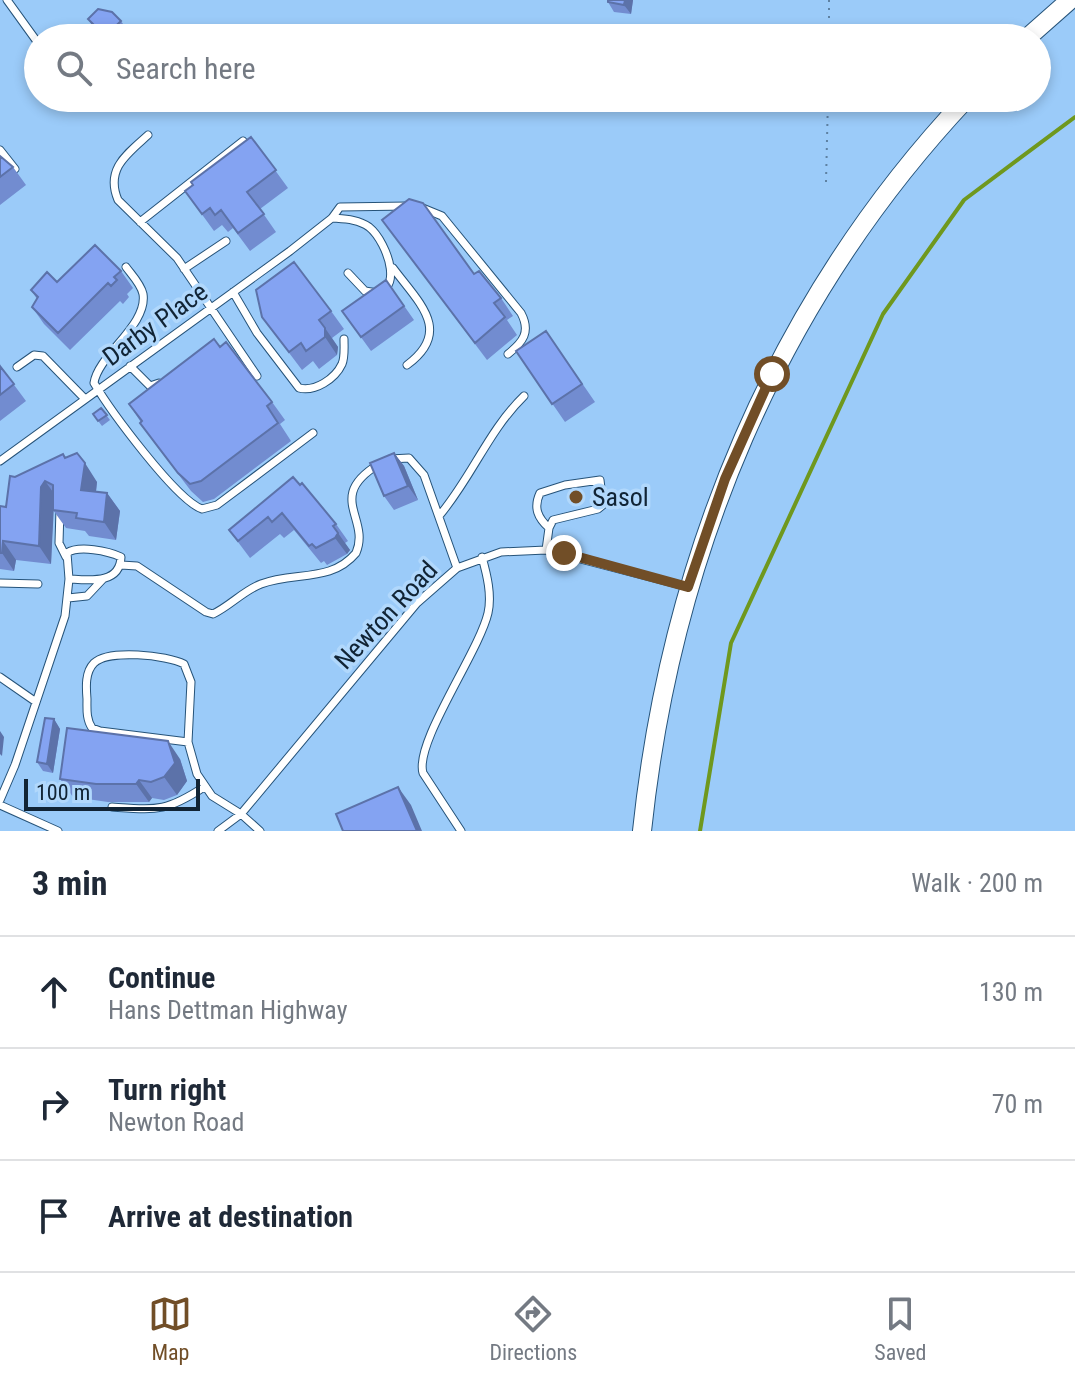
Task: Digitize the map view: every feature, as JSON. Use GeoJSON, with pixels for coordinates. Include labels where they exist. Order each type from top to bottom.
{"type":"FeatureCollection","features":[{"type":"Feature","properties":{"kind":"street"},"geometry":{"type":"LineString","coordinates":[[1043,24],[1070,0]]}},
{"type":"Feature","properties":{"kind":"street"},"geometry":{"type":"LineString","coordinates":[[642,831],[660,708],[688,587],[725,479],[772,374],[840,258],[899,177],[955,112]]}},
{"type":"Feature","properties":{"kind":"lane"},"geometry":{"type":"LineString","coordinates":[[7,0],[24,24]]}},
{"type":"Feature","properties":{"kind":"lane"},"geometry":{"type":"LineString","coordinates":[[148,135],[119,162],[113,182],[118,200],[166,246],[212,306],[257,376]]}},
{"type":"Feature","properties":{"kind":"lane"},"geometry":{"type":"LineString","coordinates":[[140,222],[243,141]]}},
{"type":"Feature","properties":{"kind":"lane"},"geometry":{"type":"LineString","coordinates":[[0,150],[15,169]]}},
{"type":"Feature","properties":{"kind":"lane","name":"Darby Place"},"geometry":{"type":"LineString","coordinates":[[0,461],[233,292],[332,218],[336,210],[346,206],[413,206],[442,216],[524,319],[524,337],[508,354]]}},
{"type":"Feature","properties":{"kind":"lane"},"geometry":{"type":"LineString","coordinates":[[332,218],[349,219],[369,227],[378,237],[391,266],[419,303],[430,328],[430,340],[426,348],[407,365]]}},
{"type":"Feature","properties":{"kind":"lane"},"geometry":{"type":"LineString","coordinates":[[184,269],[226,241]]}},
{"type":"Feature","properties":{"kind":"lane"},"geometry":{"type":"LineString","coordinates":[[348,273],[365,291],[378,292],[390,280],[391,266]]}},
{"type":"Feature","properties":{"kind":"lane"},"geometry":{"type":"LineString","coordinates":[[126,267],[142,290],[142,301],[132,325],[96,374],[94,383],[149,457],[189,502],[202,509],[217,505],[313,433]]}},
{"type":"Feature","properties":{"kind":"lane"},"geometry":{"type":"LineString","coordinates":[[233,292],[272,355],[299,388],[314,388],[335,374],[344,358],[344,339]]}},
{"type":"Feature","properties":{"kind":"lane"},"geometry":{"type":"LineString","coordinates":[[17,367],[34,355],[43,356],[85,399]]}},
{"type":"Feature","properties":{"kind":"lane"},"geometry":{"type":"LineString","coordinates":[[130,366],[150,386],[163,380]]}},
{"type":"Feature","properties":{"kind":"lane"},"geometry":{"type":"LineString","coordinates":[[439,516],[469,476],[499,421],[524,396]]}},
{"type":"Feature","properties":{"kind":"lane"},"geometry":{"type":"LineString","coordinates":[[121,565],[137,566],[213,614],[252,587],[331,572],[352,559],[359,547],[353,504],[358,479],[386,460],[400,456],[415,461],[424,475],[457,568]]}},
{"type":"Feature","properties":{"kind":"lane"},"geometry":{"type":"LineString","coordinates":[[546,550],[553,520],[601,507],[600,480],[565,485],[540,493],[538,516],[549,528]]}},
{"type":"Feature","properties":{"kind":"lane"},"geometry":{"type":"LineString","coordinates":[[58,831],[0,802],[65,616],[69,579],[66,557],[59,543],[60,505]]}},
{"type":"Feature","properties":{"kind":"lane"},"geometry":{"type":"LineString","coordinates":[[66,557],[70,550],[76,549],[121,557],[121,565],[87,596],[68,598]]}},
{"type":"Feature","properties":{"kind":"lane","name":"Newton Road"},"geometry":{"type":"LineString","coordinates":[[218,831],[241,814],[417,603],[457,568],[501,552],[546,550],[688,587]]}},
{"type":"Feature","properties":{"kind":"lane"},"geometry":{"type":"LineString","coordinates":[[461,831],[423,773],[421,765],[431,734],[483,627],[489,598],[482,557]]}},
{"type":"Feature","properties":{"kind":"lane"},"geometry":{"type":"LineString","coordinates":[[69,579],[103,579]]}},
{"type":"Feature","properties":{"kind":"lane"},"geometry":{"type":"LineString","coordinates":[[0,583],[38,584]]}},
{"type":"Feature","properties":{"kind":"lane"},"geometry":{"type":"LineString","coordinates":[[188,742],[92,728],[87,715],[90,667],[103,657],[164,656],[184,664],[191,682],[188,742],[191,759],[204,787],[260,831]]}},
{"type":"Feature","properties":{"kind":"lane"},"geometry":{"type":"LineString","coordinates":[[0,677],[36,702]]}},
{"type":"Feature","properties":{"kind":"lane"},"geometry":{"type":"LineString","coordinates":[[112,807],[165,808],[204,787]]}},
{"type":"Feature","properties":{"kind":"path"},"geometry":{"type":"LineString","coordinates":[[829,0],[829,24]]}},
{"type":"Feature","properties":{"kind":"path"},"geometry":{"type":"LineString","coordinates":[[826,182],[828,112]]}},
{"type":"Feature","properties":{"kind":"building"},"geometry":{"type":"Polygon","coordinates":[[[608,0],[625,0],[624,5],[608,0]]]}},
{"type":"Feature","properties":{"kind":"building"},"geometry":{"type":"Polygon","coordinates":[[[98,9],[112,12],[121,21],[118,24],[93,24],[88,19],[98,9]]]}},
{"type":"Feature","properties":{"kind":"building"},"geometry":{"type":"Polygon","coordinates":[[[251,137],[276,170],[247,192],[264,214],[238,233],[221,210],[215,215],[210,208],[202,214],[185,191],[193,185],[191,182],[251,137]]]}},
{"type":"Feature","properties":{"kind":"building"},"geometry":{"type":"Polygon","coordinates":[[[0,156],[13,167],[0,177],[0,156]]]}},
{"type":"Feature","properties":{"kind":"building"},"geometry":{"type":"Polygon","coordinates":[[[409,199],[423,203],[474,274],[479,271],[501,298],[494,303],[505,317],[475,343],[382,220],[409,199]]]}},
{"type":"Feature","properties":{"kind":"building"},"geometry":{"type":"Polygon","coordinates":[[[95,245],[121,271],[114,277],[117,280],[111,286],[108,283],[58,333],[32,307],[38,297],[31,290],[47,272],[57,282],[95,245]]]}},
{"type":"Feature","properties":{"kind":"building"},"geometry":{"type":"Polygon","coordinates":[[[294,262],[331,311],[319,320],[325,328],[325,337],[306,351],[301,343],[289,352],[262,317],[256,290],[294,262]]]}},
{"type":"Feature","properties":{"kind":"building"},"geometry":{"type":"Polygon","coordinates":[[[386,280],[404,306],[361,337],[342,311],[386,280]]]}},
{"type":"Feature","properties":{"kind":"building"},"geometry":{"type":"Polygon","coordinates":[[[546,331],[582,384],[552,404],[516,351],[546,331]]]}},
{"type":"Feature","properties":{"kind":"building"},"geometry":{"type":"Polygon","coordinates":[[[214,339],[220,347],[226,342],[272,402],[267,406],[278,423],[201,481],[190,484],[178,473],[129,404],[214,339]]]}},
{"type":"Feature","properties":{"kind":"building"},"geometry":{"type":"Polygon","coordinates":[[[0,366],[14,384],[0,395],[0,366]]]}},
{"type":"Feature","properties":{"kind":"building"},"geometry":{"type":"Polygon","coordinates":[[[101,408],[107,415],[98,421],[93,414],[101,408]]]}},
{"type":"Feature","properties":{"kind":"building"},"geometry":{"type":"Polygon","coordinates":[[[77,453],[85,463],[81,490],[107,493],[104,522],[76,518],[77,513],[53,510],[53,485],[45,481],[41,487],[39,546],[3,541],[0,553],[0,506],[6,507],[10,476],[15,477],[63,454],[65,458],[77,453]]]}},
{"type":"Feature","properties":{"kind":"building"},"geometry":{"type":"Polygon","coordinates":[[[394,453],[408,486],[384,496],[370,463],[394,453]]]}},
{"type":"Feature","properties":{"kind":"building"},"geometry":{"type":"Polygon","coordinates":[[[293,477],[300,485],[302,483],[336,524],[333,526],[338,533],[335,538],[316,548],[312,544],[309,546],[282,513],[272,522],[268,517],[238,541],[229,530],[293,477]]]}},
{"type":"Feature","properties":{"kind":"building"},"geometry":{"type":"Polygon","coordinates":[[[45,718],[54,719],[47,764],[37,762],[45,718]]]}},
{"type":"Feature","properties":{"kind":"building"},"geometry":{"type":"Polygon","coordinates":[[[67,728],[168,741],[175,763],[164,777],[151,782],[139,780],[136,784],[96,784],[60,779],[67,728]]]}},
{"type":"Feature","properties":{"kind":"building"},"geometry":{"type":"Polygon","coordinates":[[[398,787],[417,831],[343,831],[336,814],[398,787]]]}},
{"type":"Feature","properties":{"kind":"waterway"},"geometry":{"type":"LineString","coordinates":[[700,831],[731,643],[883,314],[964,200],[1075,117]]}},
{"type":"Feature","properties":{"kind":"place","name":"Sasol"},"geometry":{"type":"Point","coordinates":[576,497]}},
{"type":"Feature","properties":{"kind":"route"},"geometry":{"type":"LineString","coordinates":[[564,553],[688,587],[725,479],[772,374]]}}]}
